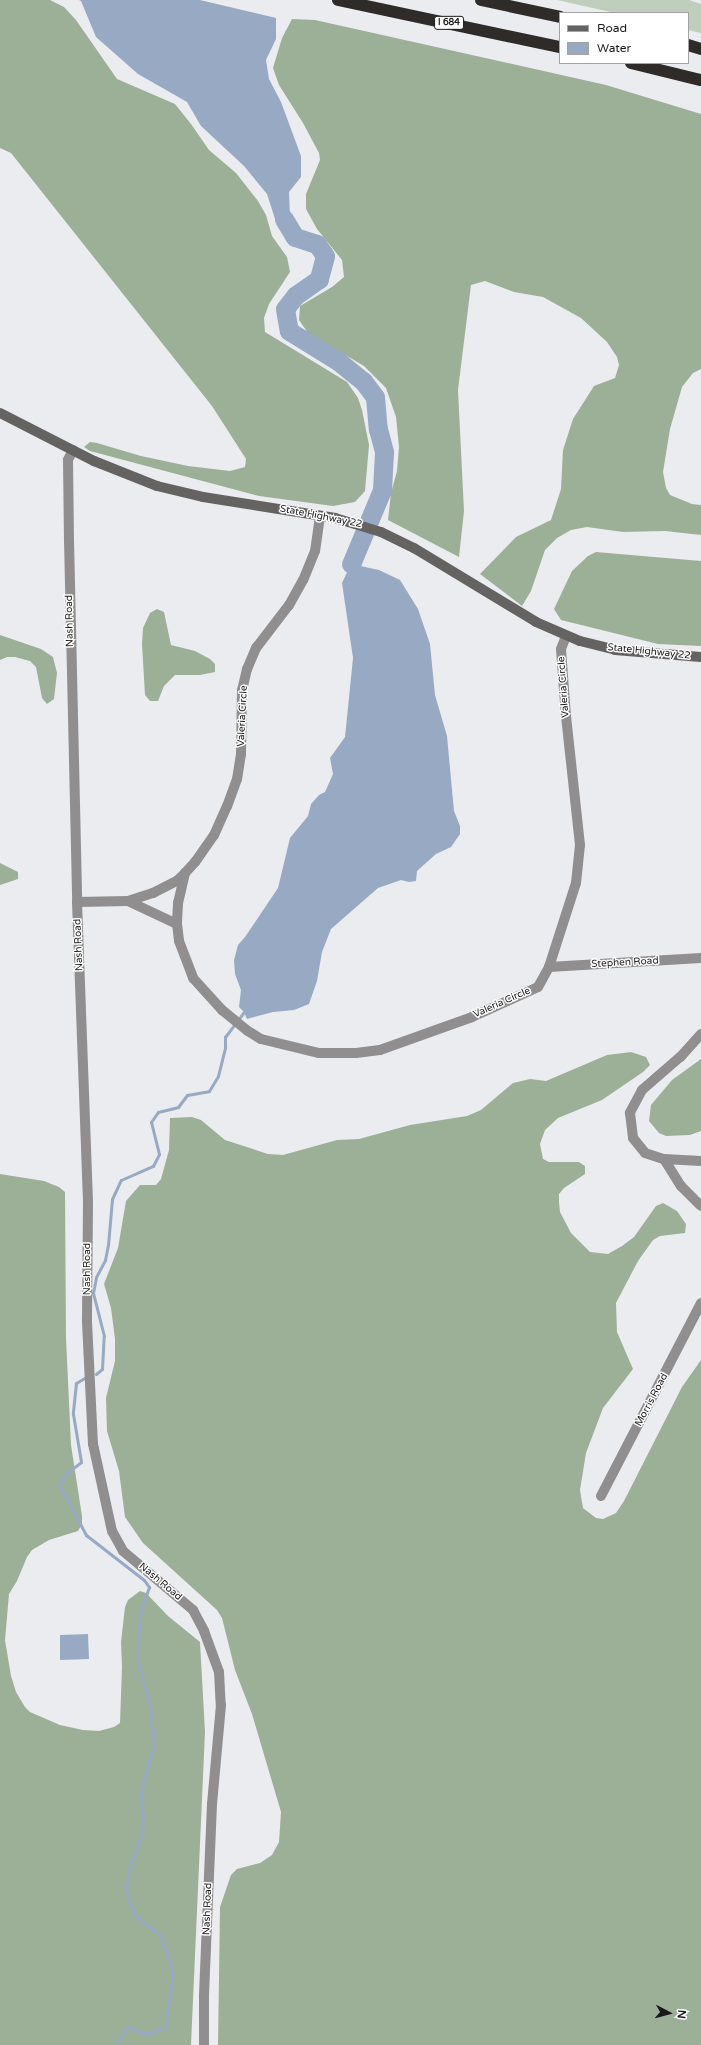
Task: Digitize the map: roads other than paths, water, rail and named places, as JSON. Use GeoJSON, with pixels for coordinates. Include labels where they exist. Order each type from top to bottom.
{"type":"FeatureCollection","features":[{"type":"Feature","properties":{"kind":"highway","name":"I 684"},"geometry":{"type":"LineString","coordinates":[[338,0],[559,47]]}},
{"type":"Feature","properties":{"kind":"highway"},"geometry":{"type":"LineString","coordinates":[[481,0],[559,17]]}},
{"type":"Feature","properties":{"kind":"highway"},"geometry":{"type":"LineString","coordinates":[[689,45],[701,49]]}},
{"type":"Feature","properties":{"kind":"highway"},"geometry":{"type":"LineString","coordinates":[[635,64],[701,80]]}},
{"type":"Feature","properties":{"kind":"main road","name":"State Highway 22"},"geometry":{"type":"LineString","coordinates":[[0,413],[73,450],[136,479],[171,490],[352,522],[381,532],[414,548],[536,622],[566,636],[615,650],[701,657]]}},
{"type":"Feature","properties":{"kind":"street","name":"Nash Road"},"geometry":{"type":"LineString","coordinates":[[73,450],[68,460],[69,540],[77,902],[88,1202],[87,1322],[93,1444],[112,1531],[123,1551],[193,1610],[204,1631],[219,1672],[220,1705],[212,1804],[204,1998],[204,2045]]}},
{"type":"Feature","properties":{"kind":"street","name":"Valeria Circle"},"geometry":{"type":"LineString","coordinates":[[77,902],[128,901],[153,893],[178,880],[195,862],[214,835],[237,779],[241,754],[242,690],[247,669],[256,648],[289,605],[303,580],[315,551],[320,516]]}},
{"type":"Feature","properties":{"kind":"street","name":"Valeria Circle"},"geometry":{"type":"LineString","coordinates":[[185,873],[178,903],[177,924],[179,941],[193,978],[222,1010],[248,1031],[261,1039],[319,1053],[356,1053],[380,1050],[472,1017],[538,987],[549,967],[576,883],[580,845],[566,716],[561,649],[566,636]]}},
{"type":"Feature","properties":{"kind":"street","name":"Valeria Circle"},"geometry":{"type":"LineString","coordinates":[[128,901],[177,924]]}},
{"type":"Feature","properties":{"kind":"street","name":"Stephen Road"},"geometry":{"type":"LineString","coordinates":[[549,967],[701,958]]}},
{"type":"Feature","properties":{"kind":"street"},"geometry":{"type":"LineString","coordinates":[[701,1034],[680,1058],[642,1090],[630,1113],[633,1138],[645,1153],[664,1160],[701,1161]]}},
{"type":"Feature","properties":{"kind":"street"},"geometry":{"type":"LineString","coordinates":[[664,1160],[681,1186],[701,1206]]}},
{"type":"Feature","properties":{"kind":"street","name":"Morris Road"},"geometry":{"type":"LineString","coordinates":[[602,1496],[701,1303]]}},
{"type":"Feature","properties":{"kind":"water"},"geometry":{"type":"Polygon","coordinates":[[[79,0],[200,0],[276,18],[276,39],[266,60],[269,79],[281,102],[301,156],[301,177],[289,192],[290,216],[276,222],[267,194],[244,166],[201,126],[187,102],[138,74],[96,37],[81,1],[79,0]]]}},
{"type":"Feature","properties":{"kind":"water"},"geometry":{"type":"Polygon","coordinates":[[[351,564],[379,570],[400,580],[418,609],[430,644],[435,695],[447,736],[454,811],[460,826],[460,834],[451,847],[436,854],[417,871],[416,881],[409,882],[401,880],[378,888],[331,929],[322,952],[317,981],[309,1004],[294,1010],[273,1012],[247,1019],[244,1012],[239,1007],[241,990],[235,974],[234,960],[238,945],[278,888],[290,838],[308,816],[311,804],[319,795],[325,792],[333,774],[330,758],[345,737],[353,658],[342,583],[351,564]]]}},
{"type":"Feature","properties":{"kind":"water"},"geometry":{"type":"Polygon","coordinates":[[[88,1634],[89,1659],[60,1660],[60,1635],[88,1634]]]}},
{"type":"Feature","properties":{"kind":"waterway"},"geometry":{"type":"LineString","coordinates":[[284,219],[295,237],[317,244],[325,256],[319,279],[295,296],[285,309],[289,331],[338,361],[363,381],[375,397],[378,429],[384,452],[382,490],[351,564]]}},
{"type":"Feature","properties":{"kind":"waterway"},"geometry":{"type":"LineString","coordinates":[[96,1374],[102,1369],[104,1336],[93,1293],[96,1277],[105,1260],[108,1245],[112,1199],[121,1180],[153,1166],[159,1154],[151,1122],[158,1112],[178,1107],[187,1095],[209,1091],[218,1076],[225,1047],[225,1037],[244,1012]]}},
{"type":"Feature","properties":{"kind":"waterway"},"geometry":{"type":"LineString","coordinates":[[86,1377],[76,1383],[73,1414],[81,1462],[67,1473],[59,1484],[86,1535],[144,1580],[149,1587],[141,1610],[138,1641],[138,1663],[150,1706],[154,1744],[143,1782],[140,1803],[143,1815],[142,1832],[129,1870],[126,1892],[135,1915],[161,1936],[168,1955],[173,1976],[165,2027],[150,2033],[143,2033],[128,2027],[115,2045]]}}]}
